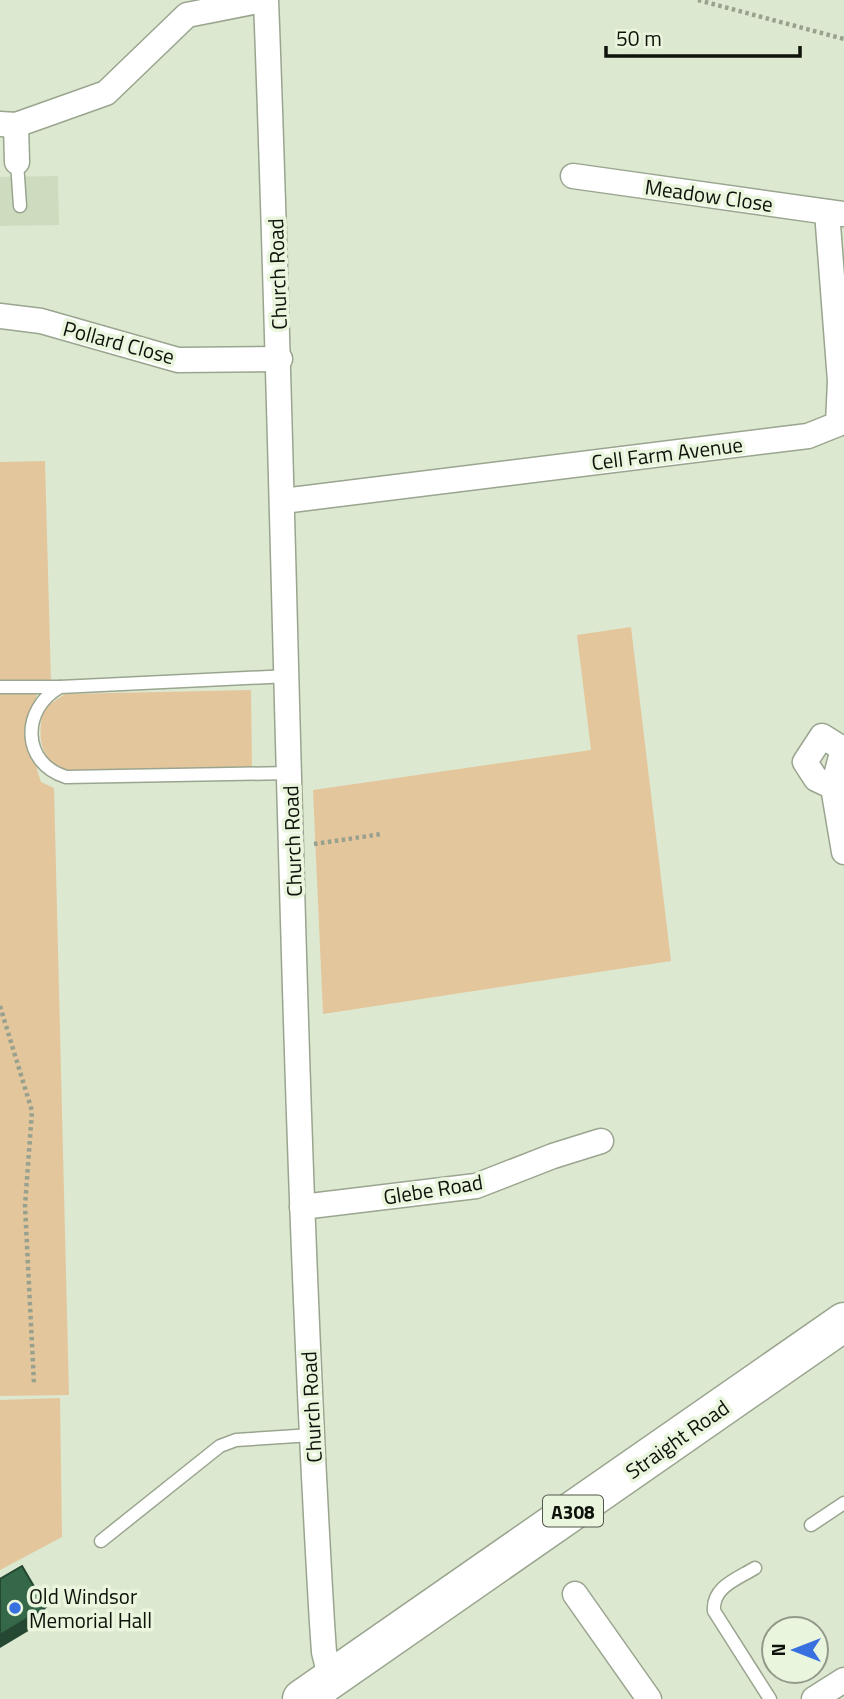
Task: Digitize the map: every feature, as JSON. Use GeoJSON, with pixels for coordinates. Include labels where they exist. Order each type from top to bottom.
{"type":"FeatureCollection","features":[{"type":"Feature","properties":{"kind":"main road","name":"Straight Road"},"geometry":{"type":"LineString","coordinates":[[317,1689],[844,1322]]}},
{"type":"Feature","properties":{"kind":"street"},"geometry":{"type":"LineString","coordinates":[[17,162],[8,124],[106,93],[187,15],[265,0]]}},
{"type":"Feature","properties":{"kind":"street","name":"Church Road"},"geometry":{"type":"LineString","coordinates":[[265,0],[280,359],[302,1207],[324,1652],[317,1689]]}},
{"type":"Feature","properties":{"kind":"street","name":"Meadow Close"},"geometry":{"type":"LineString","coordinates":[[573,176],[836,213]]}},
{"type":"Feature","properties":{"kind":"street","name":"Cell Farm Avenue"},"geometry":{"type":"LineString","coordinates":[[283,500],[808,436],[838,424],[841,381],[836,213]]}},
{"type":"Feature","properties":{"kind":"street","name":"Pollard Close"},"geometry":{"type":"LineString","coordinates":[[0,316],[41,321],[177,360],[280,359]]}},
{"type":"Feature","properties":{"kind":"street"},"geometry":{"type":"LineString","coordinates":[[833,787],[844,852]]}},
{"type":"Feature","properties":{"kind":"street","name":"Glebe Road"},"geometry":{"type":"LineString","coordinates":[[302,1207],[477,1186],[553,1156],[601,1142]]}},
{"type":"Feature","properties":{"kind":"street"},"geometry":{"type":"LineString","coordinates":[[575,1594],[649,1699]]}},
{"type":"Feature","properties":{"kind":"street"},"geometry":{"type":"LineString","coordinates":[[814,1699],[844,1680]]}},
{"type":"Feature","properties":{"kind":"lane"},"geometry":{"type":"LineString","coordinates":[[17,162],[20,206]]}},
{"type":"Feature","properties":{"kind":"lane"},"geometry":{"type":"LineString","coordinates":[[0,687],[60,687],[288,676]]}},
{"type":"Feature","properties":{"kind":"lane"},"geometry":{"type":"LineString","coordinates":[[60,687],[45,696],[36,708],[33,719],[33,741],[38,759],[49,772],[83,778],[290,773]]}},
{"type":"Feature","properties":{"kind":"lane"},"geometry":{"type":"LineString","coordinates":[[101,1541],[220,1446],[236,1440],[312,1435]]}},
{"type":"Feature","properties":{"kind":"lane"},"geometry":{"type":"LineString","coordinates":[[811,1525],[844,1503]]}},
{"type":"Feature","properties":{"kind":"lane"},"geometry":{"type":"LineString","coordinates":[[755,1568],[719,1590],[713,1600],[714,1611],[770,1699]]}},
{"type":"Feature","properties":{"kind":"path"},"geometry":{"type":"LineString","coordinates":[[698,0],[844,39]]}},
{"type":"Feature","properties":{"kind":"path"},"geometry":{"type":"LineString","coordinates":[[293,846],[382,834]]}},
{"type":"Feature","properties":{"kind":"path"},"geometry":{"type":"LineString","coordinates":[[0,1006],[32,1111],[26,1206],[34,1384]]}},
{"type":"Feature","properties":{"kind":"shaded area"},"geometry":{"type":"Polygon","coordinates":[[[58,176],[59,225],[0,226],[0,177],[58,176]]]}},
{"type":"Feature","properties":{"kind":"shaded area"},"geometry":{"type":"Polygon","coordinates":[[[45,461],[51,683],[39,689],[32,714],[30,736],[41,782],[54,788],[69,1395],[0,1396],[0,462],[45,461]]]}},
{"type":"Feature","properties":{"kind":"shaded area"},"geometry":{"type":"Polygon","coordinates":[[[631,627],[671,961],[323,1014],[313,790],[591,750],[577,635],[631,627]]]}},
{"type":"Feature","properties":{"kind":"shaded area"},"geometry":{"type":"Polygon","coordinates":[[[251,690],[252,769],[59,773],[47,758],[42,744],[43,709],[65,694],[251,690]]]}},
{"type":"Feature","properties":{"kind":"shaded area"},"geometry":{"type":"Polygon","coordinates":[[[60,1398],[62,1537],[0,1570],[0,1400],[60,1398]]]}},
{"type":"Feature","properties":{"kind":"building"},"geometry":{"type":"Polygon","coordinates":[[[22,1566],[46,1607],[0,1635],[0,1579],[22,1566]]]}},
{"type":"Feature","properties":{"kind":"place","name":"Old Windsor Memorial Hall"},"geometry":{"type":"Point","coordinates":[15,1608]}}]}
